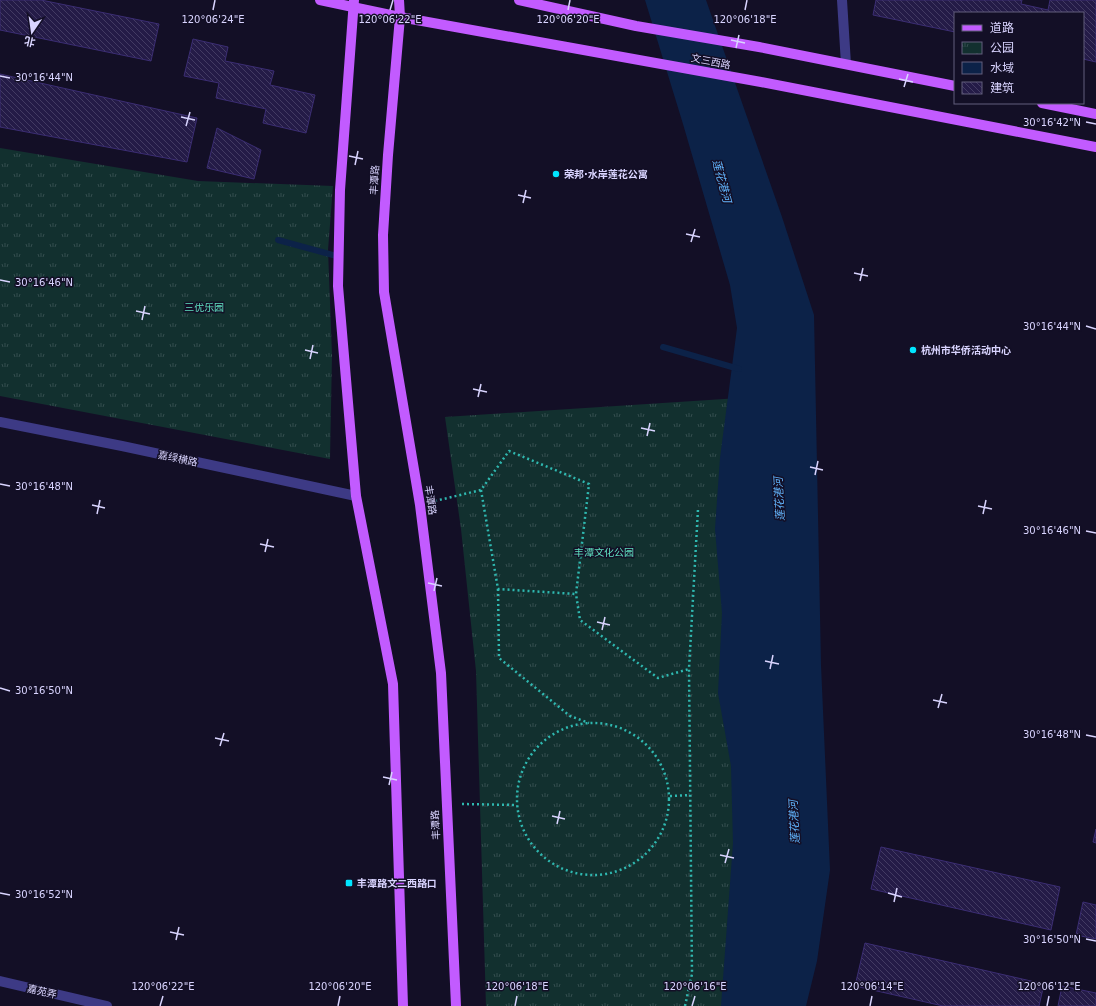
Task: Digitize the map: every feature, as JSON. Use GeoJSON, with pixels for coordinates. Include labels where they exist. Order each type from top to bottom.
{"type":"FeatureCollection","features":[{"type":"Feature","properties":{"kind":"main road","name":"文三西路"},"geometry":{"type":"LineString","coordinates":[[320,0],[354,4],[400,17],[761,82],[1096,147]]}},
{"type":"Feature","properties":{"kind":"main road","name":"丰潭路"},"geometry":{"type":"LineString","coordinates":[[399,0],[400,17],[388,155],[383,235],[384,292],[420,505],[441,673],[456,1006]]}},
{"type":"Feature","properties":{"kind":"main road"},"geometry":{"type":"LineString","coordinates":[[519,0],[636,26],[760,47],[954,86]]}},
{"type":"Feature","properties":{"kind":"main road"},"geometry":{"type":"LineString","coordinates":[[354,4],[340,190],[338,286],[356,496],[392,684],[403,1006]]}},
{"type":"Feature","properties":{"kind":"main road"},"geometry":{"type":"LineString","coordinates":[[1047,104],[1096,114]]}},
{"type":"Feature","properties":{"kind":"street"},"geometry":{"type":"LineString","coordinates":[[842,0],[846,64]]}},
{"type":"Feature","properties":{"kind":"street","name":"嘉绿横路"},"geometry":{"type":"LineString","coordinates":[[0,422],[122,446],[356,496]]}},
{"type":"Feature","properties":{"kind":"street","name":"嘉苑弄"},"geometry":{"type":"LineString","coordinates":[[0,981],[107,1006]]}},
{"type":"Feature","properties":{"kind":"path"},"geometry":{"type":"LineString","coordinates":[[420,505],[481,490],[509,451],[589,484],[576,594],[580,620],[658,678],[689,669]]}},
{"type":"Feature","properties":{"kind":"path"},"geometry":{"type":"LineString","coordinates":[[481,490],[498,589],[499,658],[570,716],[590,723],[614,726],[636,736],[653,752],[665,773],[670,796],[666,822],[654,845],[635,863],[611,874],[585,875],[559,868],[538,852],[523,830],[517,805],[518,785],[525,766],[536,749],[551,736],[570,727],[590,723]]}},
{"type":"Feature","properties":{"kind":"path"},"geometry":{"type":"LineString","coordinates":[[686,1006],[692,974],[689,669],[698,509]]}},
{"type":"Feature","properties":{"kind":"path"},"geometry":{"type":"LineString","coordinates":[[498,589],[576,594]]}},
{"type":"Feature","properties":{"kind":"path"},"geometry":{"type":"LineString","coordinates":[[670,796],[690,795]]}},
{"type":"Feature","properties":{"kind":"path"},"geometry":{"type":"LineString","coordinates":[[446,803],[517,805]]}},
{"type":"Feature","properties":{"kind":"green space","name":"三优乐园"},"geometry":{"type":"Polygon","coordinates":[[[0,148],[198,181],[333,186],[328,250],[332,355],[330,459],[0,396],[0,148]]]}},
{"type":"Feature","properties":{"kind":"green space","name":"丰潭文化公园"},"geometry":{"type":"Polygon","coordinates":[[[740,398],[732,1006],[486,1006],[476,671],[461,529],[445,417],[740,398]]]}},
{"type":"Feature","properties":{"kind":"water","name":"莲花港河"},"geometry":{"type":"Polygon","coordinates":[[[645,0],[706,0],[782,217],[814,315],[821,665],[830,870],[817,961],[806,1006],[721,1006],[733,843],[731,766],[718,693],[722,613],[715,529],[720,458],[737,328],[730,285],[645,0]]]}},
{"type":"Feature","properties":{"kind":"building"},"geometry":{"type":"Polygon","coordinates":[[[0,0],[41,0],[159,24],[151,61],[0,30],[0,0]]]}},
{"type":"Feature","properties":{"kind":"building"},"geometry":{"type":"Polygon","coordinates":[[[876,0],[1022,0],[1021,4],[1048,10],[1050,0],[1096,0],[1096,62],[1084,59],[1084,12],[954,12],[954,32],[873,15],[876,0]]]}},
{"type":"Feature","properties":{"kind":"building"},"geometry":{"type":"Polygon","coordinates":[[[193,39],[228,47],[225,61],[274,71],[270,85],[315,95],[306,133],[263,123],[266,109],[216,98],[219,83],[184,76],[193,39]]]}},
{"type":"Feature","properties":{"kind":"building"},"geometry":{"type":"Polygon","coordinates":[[[0,74],[197,118],[187,162],[0,127],[0,74]]]}},
{"type":"Feature","properties":{"kind":"building"},"geometry":{"type":"Polygon","coordinates":[[[217,128],[261,150],[254,179],[207,168],[217,128]]]}},
{"type":"Feature","properties":{"kind":"building"},"geometry":{"type":"Polygon","coordinates":[[[1096,829],[1096,843],[1093,842],[1096,829]]]}},
{"type":"Feature","properties":{"kind":"building"},"geometry":{"type":"Polygon","coordinates":[[[881,847],[1060,887],[1051,930],[871,889],[881,847]]]}},
{"type":"Feature","properties":{"kind":"building"},"geometry":{"type":"Polygon","coordinates":[[[1083,902],[1096,905],[1096,939],[1076,935],[1083,902]]]}},
{"type":"Feature","properties":{"kind":"building"},"geometry":{"type":"Polygon","coordinates":[[[865,943],[1044,984],[1039,1006],[943,1006],[855,986],[865,943]]]}},
{"type":"Feature","properties":{"kind":"building"},"geometry":{"type":"Polygon","coordinates":[[[1062,986],[1096,993],[1096,1006],[1058,1006],[1062,986]]]}},
{"type":"Feature","properties":{"kind":"waterway"},"geometry":{"type":"LineString","coordinates":[[278,240],[340,257]]}},
{"type":"Feature","properties":{"kind":"waterway"},"geometry":{"type":"LineString","coordinates":[[663,347],[739,369]]}},
{"type":"Feature","properties":{"kind":"place","name":"荣邦·水岸莲花公寓"},"geometry":{"type":"Point","coordinates":[556,174]}},
{"type":"Feature","properties":{"kind":"place","name":"杭州市华侨活动中心"},"geometry":{"type":"Point","coordinates":[913,350]}},
{"type":"Feature","properties":{"kind":"place","name":"丰潭路文二西路口"},"geometry":{"type":"Point","coordinates":[349,883]}}]}
